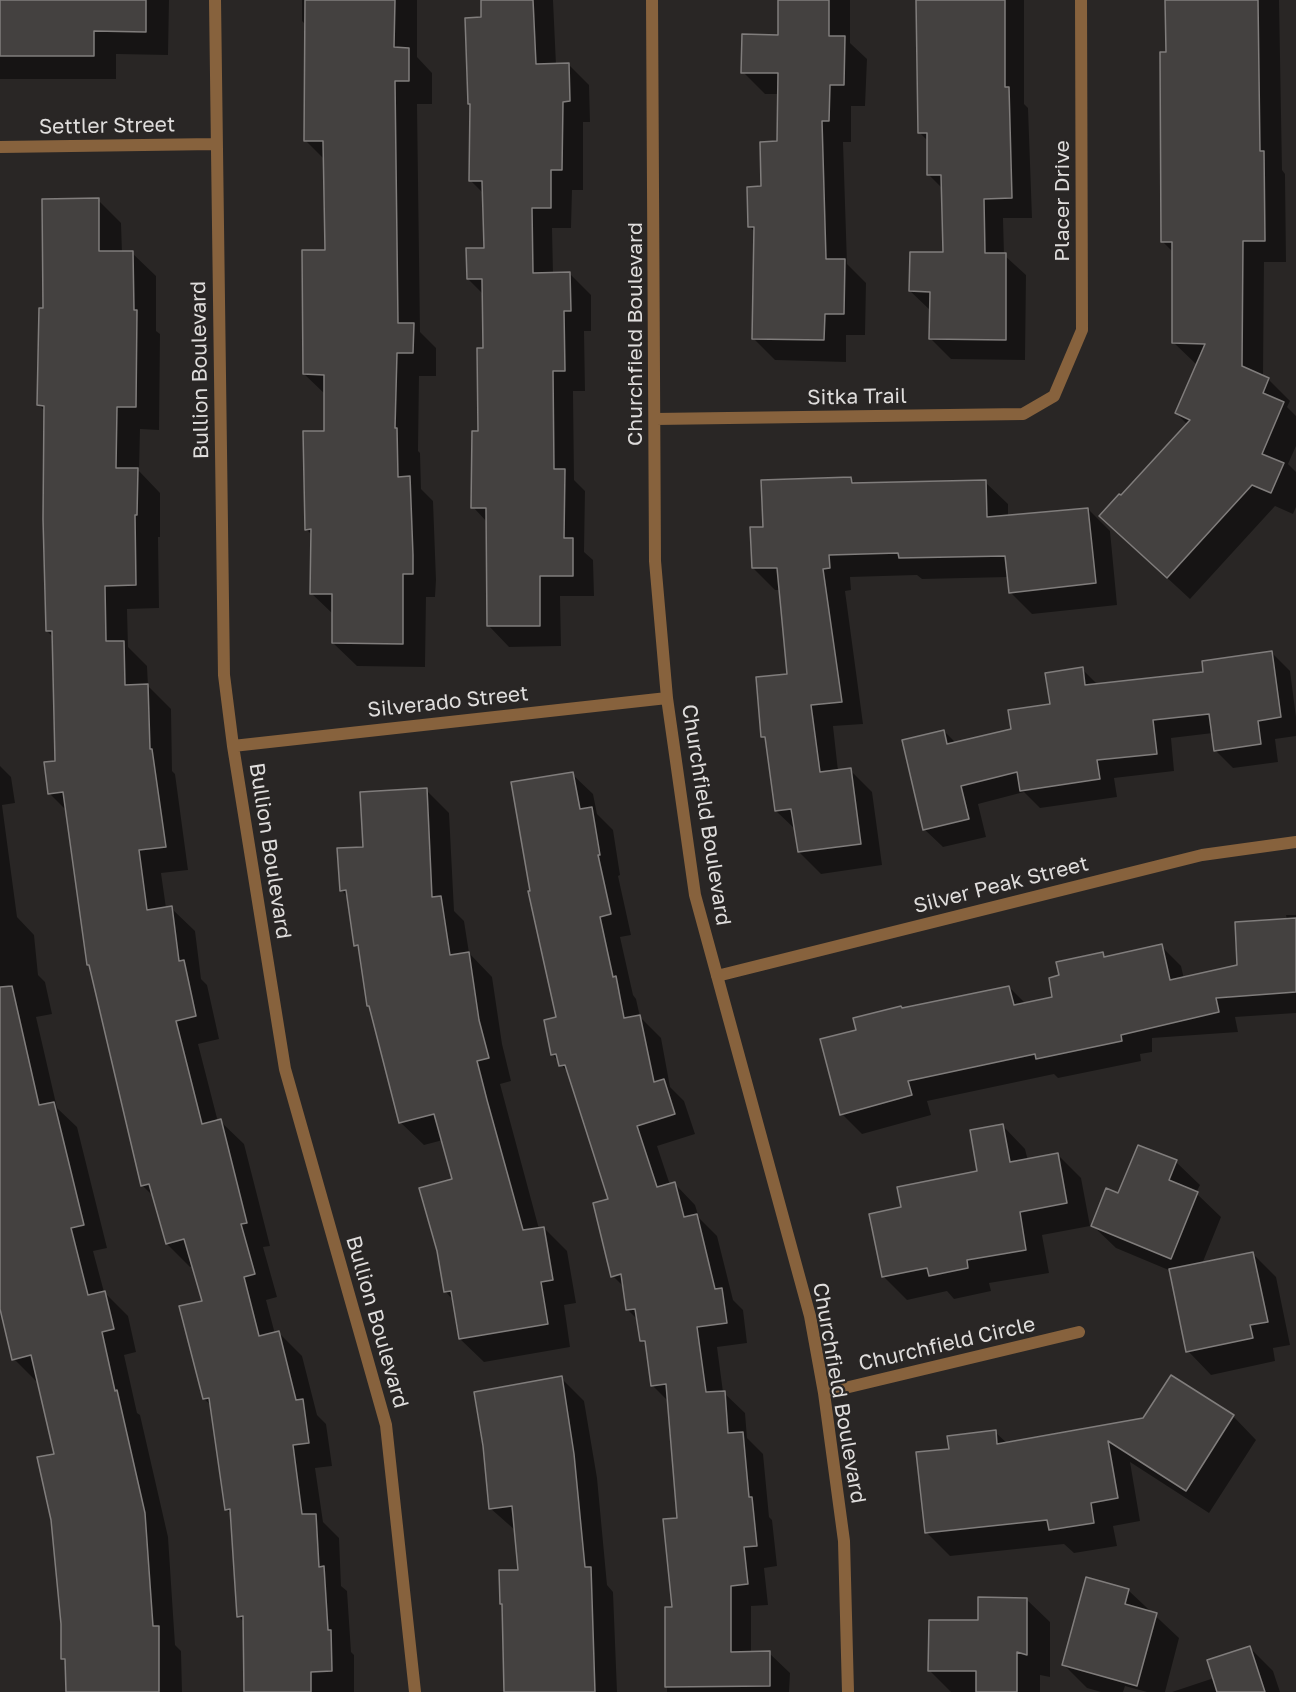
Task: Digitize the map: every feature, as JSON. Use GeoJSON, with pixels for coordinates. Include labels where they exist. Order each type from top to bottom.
{"type":"FeatureCollection","features":[{"type":"Feature","properties":{"kind":"street","name":"Bullion Boulevard"},"geometry":{"type":"LineString","coordinates":[[215,0],[215,144],[224,675],[233,746],[285,1069],[386,1425],[415,1692]]}},
{"type":"Feature","properties":{"kind":"street","name":"Churchfield Boulevard"},"geometry":{"type":"LineString","coordinates":[[652,0],[655,561],[667,698],[695,895],[810,1316],[824,1393],[844,1541],[848,1692]]}},
{"type":"Feature","properties":{"kind":"street","name":"Placer Drive"},"geometry":{"type":"LineString","coordinates":[[1054,396],[1082,330],[1081,0]]}},
{"type":"Feature","properties":{"kind":"street","name":"Settler Street"},"geometry":{"type":"LineString","coordinates":[[0,147],[215,144]]}},
{"type":"Feature","properties":{"kind":"street","name":"Sitka Trail"},"geometry":{"type":"LineString","coordinates":[[655,419],[1023,414],[1054,396]]}},
{"type":"Feature","properties":{"kind":"street","name":"Silverado Street"},"geometry":{"type":"LineString","coordinates":[[233,746],[667,698]]}},
{"type":"Feature","properties":{"kind":"street","name":"Silver Peak Street"},"geometry":{"type":"LineString","coordinates":[[717,976],[1202,855],[1296,842]]}},
{"type":"Feature","properties":{"kind":"street","name":"Churchfield Circle"},"geometry":{"type":"LineString","coordinates":[[824,1393],[1079,1332]]}},
{"type":"Feature","properties":{"kind":"building"},"geometry":{"type":"Polygon","coordinates":[[[0,0],[146,0],[146,32],[94,31],[94,56],[0,56],[0,0]]]}},
{"type":"Feature","properties":{"kind":"building"},"geometry":{"type":"Polygon","coordinates":[[[305,0],[395,0],[394,47],[409,48],[409,81],[395,81],[398,323],[414,323],[413,353],[397,353],[395,428],[397,428],[398,477],[410,476],[413,555],[413,574],[403,574],[403,644],[332,643],[332,594],[310,594],[311,529],[305,530],[303,431],[324,431],[324,375],[303,374],[302,250],[325,250],[323,141],[304,141],[305,0]]]}},
{"type":"Feature","properties":{"kind":"building"},"geometry":{"type":"Polygon","coordinates":[[[481,0],[533,0],[536,64],[569,63],[570,101],[563,102],[562,170],[551,170],[551,208],[532,208],[533,273],[570,272],[571,311],[564,311],[565,371],[553,371],[554,469],[565,469],[564,538],[573,538],[573,576],[540,576],[540,626],[487,626],[486,508],[471,508],[472,431],[478,431],[477,348],[483,348],[482,279],[467,279],[466,248],[484,248],[482,181],[469,181],[470,104],[468,104],[465,18],[481,17],[481,0]]]}},
{"type":"Feature","properties":{"kind":"building"},"geometry":{"type":"Polygon","coordinates":[[[778,0],[829,0],[829,36],[845,36],[844,85],[830,85],[829,121],[822,121],[826,259],[845,259],[844,314],[825,314],[824,340],[752,339],[754,227],[748,227],[747,187],[761,186],[760,142],[777,141],[778,73],[741,73],[742,34],[778,35],[778,0]]]}},
{"type":"Feature","properties":{"kind":"building"},"geometry":{"type":"Polygon","coordinates":[[[916,0],[1005,0],[1005,87],[1009,87],[1012,198],[984,199],[985,253],[1006,253],[1006,340],[929,339],[930,292],[909,291],[910,252],[943,252],[941,175],[927,175],[927,133],[918,133],[916,0]]]}},
{"type":"Feature","properties":{"kind":"building"},"geometry":{"type":"Polygon","coordinates":[[[1165,0],[1258,0],[1260,151],[1264,151],[1265,241],[1243,241],[1242,366],[1269,378],[1263,393],[1284,402],[1262,454],[1284,463],[1271,493],[1252,485],[1167,578],[1099,516],[1190,420],[1175,413],[1205,344],[1172,343],[1172,242],[1161,242],[1160,52],[1166,52],[1165,0]]]}},
{"type":"Feature","properties":{"kind":"building"},"geometry":{"type":"Polygon","coordinates":[[[99,198],[99,251],[133,251],[134,310],[137,310],[136,407],[117,407],[116,468],[138,468],[137,515],[135,515],[136,585],[105,586],[106,641],[124,641],[125,685],[148,684],[150,749],[152,749],[166,847],[139,850],[147,910],[172,906],[179,961],[184,960],[196,1016],[176,1021],[202,1124],[221,1119],[247,1223],[241,1224],[255,1274],[244,1277],[259,1336],[279,1331],[296,1400],[303,1399],[309,1443],[293,1445],[302,1514],[316,1514],[319,1567],[324,1566],[328,1630],[331,1630],[332,1671],[311,1672],[311,1692],[244,1692],[243,1616],[237,1617],[230,1509],[225,1510],[209,1398],[203,1399],[179,1306],[202,1301],[184,1239],[166,1244],[149,1184],[141,1186],[89,965],[87,965],[63,792],[48,794],[44,762],[55,761],[52,631],[46,631],[43,519],[44,406],[37,405],[39,308],[43,308],[42,199],[99,198]]]}},
{"type":"Feature","properties":{"kind":"building"},"geometry":{"type":"Polygon","coordinates":[[[851,477],[852,483],[986,480],[987,517],[1088,508],[1096,583],[1009,593],[1005,556],[899,558],[898,553],[829,555],[830,568],[823,569],[842,702],[811,705],[820,772],[851,768],[861,844],[798,852],[791,809],[775,811],[765,737],[761,737],[756,677],[787,674],[777,568],[752,568],[750,527],[763,527],[761,480],[851,477]]]}},
{"type":"Feature","properties":{"kind":"building"},"geometry":{"type":"Polygon","coordinates":[[[1272,651],[1281,717],[1258,721],[1261,744],[1214,751],[1209,714],[1153,720],[1157,754],[1097,760],[1100,779],[1020,791],[1017,772],[961,786],[969,819],[923,830],[902,740],[944,730],[947,744],[1011,729],[1008,710],[1050,704],[1045,673],[1083,667],[1085,685],[1203,672],[1202,661],[1272,651]]]}},
{"type":"Feature","properties":{"kind":"building"},"geometry":{"type":"Polygon","coordinates":[[[573,772],[580,809],[592,807],[600,855],[598,855],[611,914],[600,917],[613,977],[616,976],[624,1018],[640,1015],[654,1082],[664,1079],[675,1114],[637,1126],[657,1187],[675,1182],[684,1217],[697,1214],[715,1289],[722,1288],[727,1323],[697,1327],[706,1392],[725,1391],[728,1433],[743,1432],[749,1497],[752,1497],[757,1546],[744,1547],[748,1584],[731,1586],[731,1652],[770,1651],[770,1686],[665,1687],[665,1607],[672,1607],[663,1519],[677,1518],[666,1384],[651,1386],[645,1341],[640,1341],[635,1309],[626,1310],[621,1274],[611,1277],[593,1203],[608,1199],[565,1065],[559,1066],[556,1054],[551,1055],[544,1020],[556,1017],[528,891],[530,891],[511,782],[573,772]]]}},
{"type":"Feature","properties":{"kind":"building"},"geometry":{"type":"Polygon","coordinates":[[[427,788],[432,897],[441,896],[450,955],[469,952],[479,1020],[489,1058],[477,1061],[523,1230],[544,1227],[553,1280],[541,1282],[548,1324],[459,1339],[451,1291],[444,1292],[437,1251],[419,1188],[452,1179],[434,1114],[399,1123],[369,1006],[367,1006],[358,945],[354,946],[346,890],[340,891],[337,848],[363,847],[360,792],[427,788]]]}},
{"type":"Feature","properties":{"kind":"building"},"geometry":{"type":"Polygon","coordinates":[[[1296,918],[1296,992],[1216,998],[1219,1012],[1121,1035],[1122,1041],[1036,1059],[1035,1054],[908,1081],[912,1095],[840,1115],[820,1039],[856,1030],[853,1018],[901,1006],[902,1008],[1009,986],[1014,1005],[1052,997],[1049,978],[1059,975],[1056,962],[1103,952],[1104,957],[1162,944],[1170,980],[1237,965],[1235,922],[1296,918]]]}},
{"type":"Feature","properties":{"kind":"building"},"geometry":{"type":"Polygon","coordinates":[[[12,986],[39,1105],[54,1102],[84,1225],[71,1228],[88,1295],[105,1291],[114,1329],[102,1332],[145,1513],[153,1626],[159,1626],[159,1692],[66,1692],[65,1659],[61,1659],[61,1624],[51,1520],[37,1457],[54,1454],[31,1355],[12,1360],[0,1309],[0,987],[12,986]]]}},
{"type":"Feature","properties":{"kind":"building"},"geometry":{"type":"Polygon","coordinates":[[[1003,1124],[1010,1162],[1058,1153],[1067,1203],[1020,1212],[1026,1250],[967,1260],[968,1268],[929,1276],[927,1268],[882,1277],[869,1214],[901,1207],[897,1187],[977,1171],[970,1130],[1003,1124]]]}},
{"type":"Feature","properties":{"kind":"building"},"geometry":{"type":"Polygon","coordinates":[[[1138,1145],[1177,1160],[1169,1180],[1198,1192],[1171,1259],[1091,1226],[1106,1188],[1118,1193],[1138,1145]]]}},
{"type":"Feature","properties":{"kind":"building"},"geometry":{"type":"Polygon","coordinates":[[[1253,1252],[1268,1322],[1250,1325],[1253,1338],[1186,1352],[1169,1269],[1253,1252]]]}},
{"type":"Feature","properties":{"kind":"building"},"geometry":{"type":"Polygon","coordinates":[[[1171,1375],[1234,1415],[1186,1491],[1108,1441],[1118,1498],[1091,1503],[1094,1523],[1049,1530],[1047,1520],[925,1533],[916,1452],[949,1449],[947,1436],[996,1430],[997,1444],[1143,1418],[1171,1375]]]}},
{"type":"Feature","properties":{"kind":"building"},"geometry":{"type":"Polygon","coordinates":[[[562,1376],[574,1454],[585,1567],[591,1567],[595,1692],[504,1692],[499,1570],[518,1570],[512,1506],[489,1509],[483,1446],[474,1392],[562,1376]]]}},
{"type":"Feature","properties":{"kind":"building"},"geometry":{"type":"Polygon","coordinates":[[[1086,1577],[1129,1589],[1125,1604],[1157,1613],[1137,1686],[1062,1665],[1086,1577]]]}},
{"type":"Feature","properties":{"kind":"building"},"geometry":{"type":"Polygon","coordinates":[[[978,1597],[1027,1598],[1027,1655],[1017,1652],[1017,1692],[976,1692],[976,1671],[928,1671],[929,1620],[978,1620],[978,1597]]]}},
{"type":"Feature","properties":{"kind":"building"},"geometry":{"type":"Polygon","coordinates":[[[1250,1646],[1265,1692],[1217,1692],[1207,1660],[1250,1646]]]}}]}
